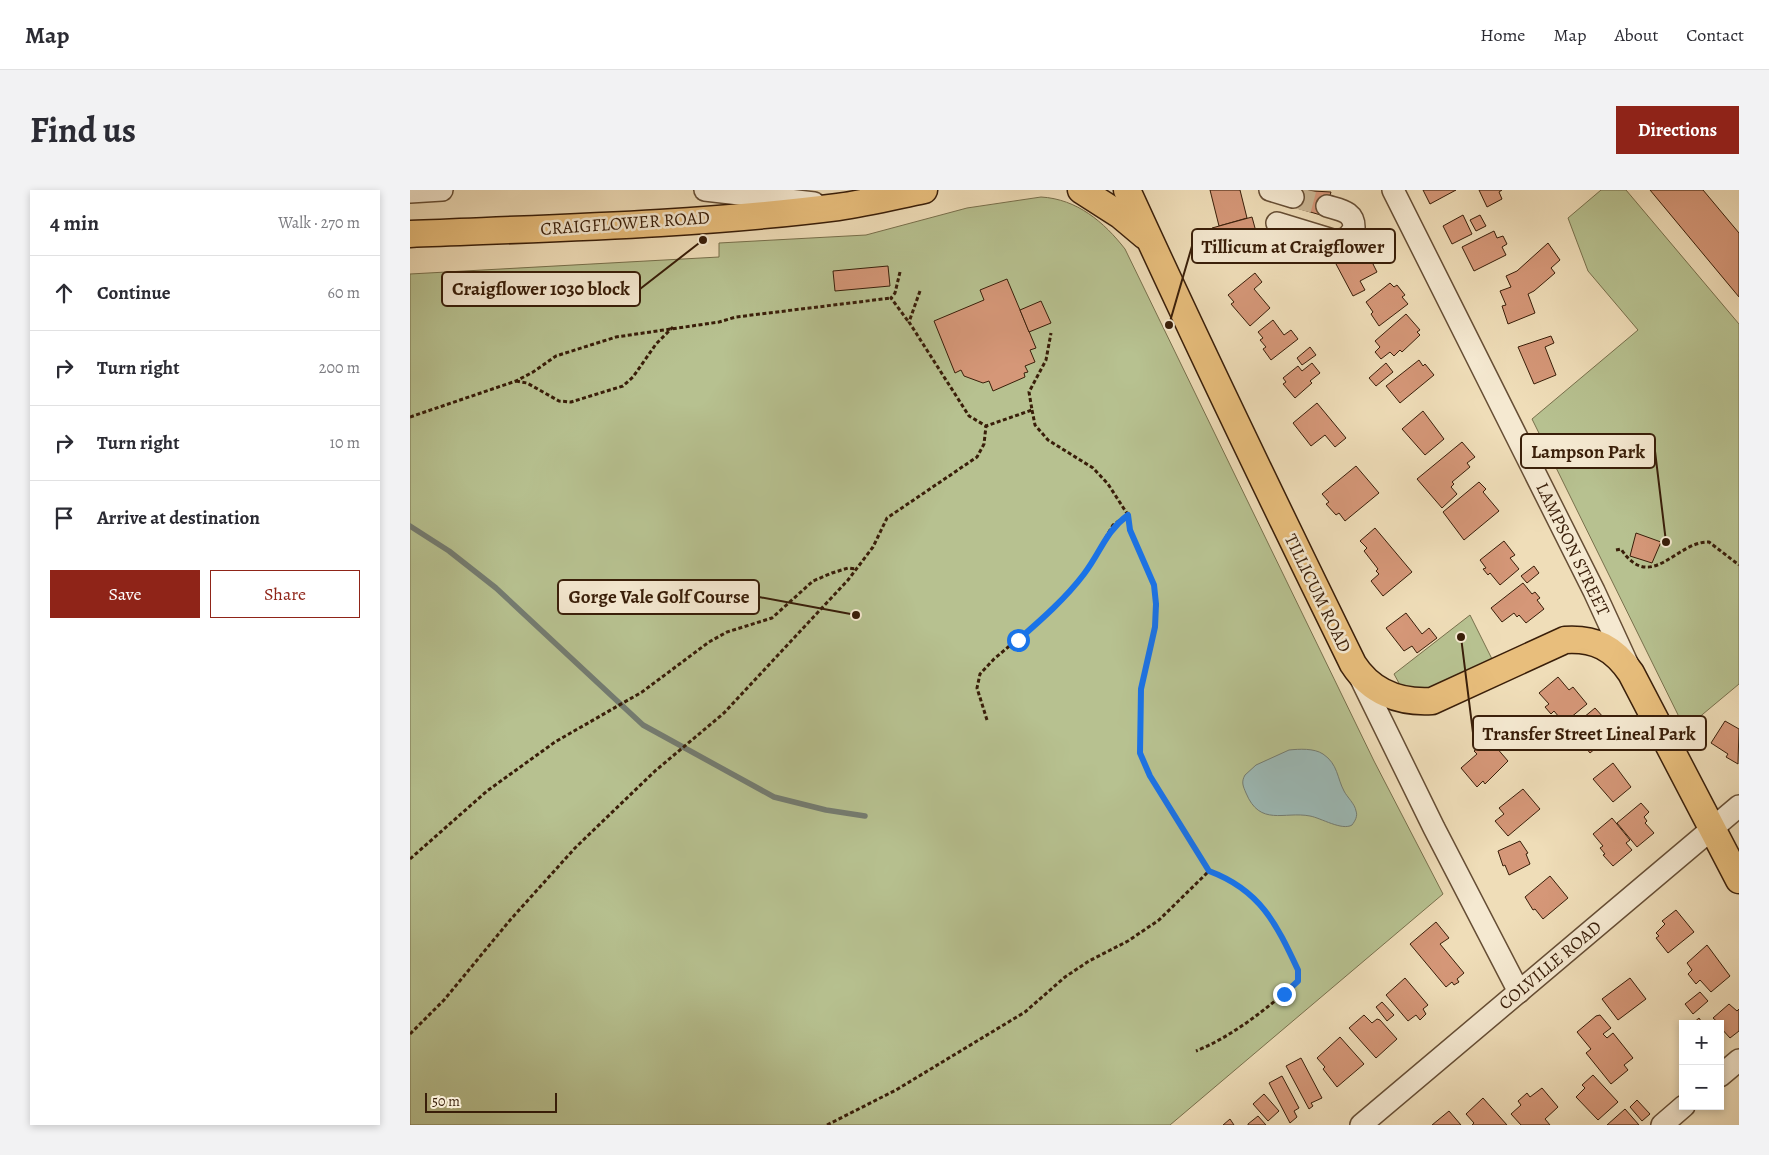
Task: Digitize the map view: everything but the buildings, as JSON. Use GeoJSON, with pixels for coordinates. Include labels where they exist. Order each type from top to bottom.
{"type":"FeatureCollection","features":[{"type":"Feature","properties":{"kind":"main road","name":"CRAIGFLOWER ROAD"},"geometry":{"type":"LineString","coordinates":[[410,234],[645,223],[839,206],[924,190]]}},
{"type":"Feature","properties":{"kind":"main road"},"geometry":{"type":"LineString","coordinates":[[1081,190],[1120,215],[1150,241]]}},
{"type":"Feature","properties":{"kind":"main road","name":"TILLICUM ROAD"},"geometry":{"type":"LineString","coordinates":[[1127,190],[1196,335],[1237,430],[1353,664]]}},
{"type":"Feature","properties":{"kind":"main road"},"geometry":{"type":"LineString","coordinates":[[1353,664],[1362,678],[1374,688],[1388,695],[1416,702],[1432,701],[1447,696],[1565,640],[1580,639],[1596,642],[1610,649],[1622,660],[1631,673]]}},
{"type":"Feature","properties":{"kind":"main road","name":"LAMPSON STREET"},"geometry":{"type":"LineString","coordinates":[[1631,673],[1739,880]]}},
{"type":"Feature","properties":{"kind":"street"},"geometry":{"type":"LineString","coordinates":[[410,192],[442,190]]}},
{"type":"Feature","properties":{"kind":"street","name":"CRAIGFLOWER ROAD"},"geometry":{"type":"LineString","coordinates":[[705,190],[839,206]]}},
{"type":"Feature","properties":{"kind":"street"},"geometry":{"type":"LineString","coordinates":[[1270,190],[1293,197]]}},
{"type":"Feature","properties":{"kind":"street","name":"LAMPSON STREET"},"geometry":{"type":"LineString","coordinates":[[1393,190],[1594,591],[1631,673]]}},
{"type":"Feature","properties":{"kind":"street"},"geometry":{"type":"LineString","coordinates":[[1277,223],[1336,241],[1347,238],[1354,229],[1353,218],[1346,211],[1327,206]]}},
{"type":"Feature","properties":{"kind":"street","name":"TILLICUM ROAD"},"geometry":{"type":"LineString","coordinates":[[1353,664],[1434,828],[1519,992]]}},
{"type":"Feature","properties":{"kind":"street","name":"COLVILLE ROAD"},"geometry":{"type":"LineString","coordinates":[[1361,1125],[1739,806]]}},
{"type":"Feature","properties":{"kind":"street"},"geometry":{"type":"LineString","coordinates":[[1724,1073],[1739,1060]]}},
{"type":"Feature","properties":{"kind":"street"},"geometry":{"type":"LineString","coordinates":[[1662,1125],[1679,1110]]}},
{"type":"Feature","properties":{"kind":"path"},"geometry":{"type":"LineString","coordinates":[[410,417],[516,381],[556,356],[616,337],[673,327],[719,322],[736,317],[891,298],[895,293],[900,272]]}},
{"type":"Feature","properties":{"kind":"path"},"geometry":{"type":"LineString","coordinates":[[909,322],[920,291]]}},
{"type":"Feature","properties":{"kind":"path"},"geometry":{"type":"LineString","coordinates":[[891,298],[909,322],[969,416],[986,426],[1032,410]]}},
{"type":"Feature","properties":{"kind":"path"},"geometry":{"type":"LineString","coordinates":[[516,381],[527,383],[559,401],[571,402],[623,386],[633,377],[656,344],[673,327]]}},
{"type":"Feature","properties":{"kind":"path"},"geometry":{"type":"LineString","coordinates":[[1050,333],[1046,360],[1029,392],[1035,425],[1048,440],[1092,468],[1108,484],[1128,515],[1130,530],[1154,585],[1156,604],[1155,627],[1141,689],[1140,753],[1150,776],[1209,871],[1225,877],[1255,898],[1266,911],[1298,970],[1298,981],[1239,1027],[1212,1044],[1196,1051]]}},
{"type":"Feature","properties":{"kind":"path"},"geometry":{"type":"LineString","coordinates":[[410,1034],[444,1000],[511,919],[575,848],[655,771],[724,713],[848,580],[873,547],[887,518],[977,456],[984,444],[986,426]]}},
{"type":"Feature","properties":{"kind":"path"},"geometry":{"type":"LineString","coordinates":[[987,720],[977,688],[980,674],[994,659],[1045,616],[1065,595],[1084,574],[1113,526],[1128,515]]}},
{"type":"Feature","properties":{"kind":"path"},"geometry":{"type":"LineString","coordinates":[[1616,550],[1621,549],[1633,564],[1652,567],[1698,543],[1709,542],[1739,565]]}},
{"type":"Feature","properties":{"kind":"path"},"geometry":{"type":"LineString","coordinates":[[410,859],[494,785],[555,742],[642,692],[708,642],[727,632],[772,618],[813,580],[832,572],[848,568],[856,569]]}},
{"type":"Feature","properties":{"kind":"path"},"geometry":{"type":"LineString","coordinates":[[828,1125],[922,1075],[1025,1012],[1081,967],[1128,941],[1159,920],[1209,871]]}},
{"type":"Feature","properties":{"kind":"green space"},"geometry":{"type":"Polygon","coordinates":[[[1601,190],[1626,190],[1739,324],[1739,684],[1685,729],[1532,419],[1638,330],[1588,271],[1568,218],[1601,190]]]}},
{"type":"Feature","properties":{"kind":"green space"},"geometry":{"type":"Polygon","coordinates":[[[1041,197],[1066,202],[1078,207],[1099,221],[1125,249],[1374,761],[1443,894],[1170,1125],[410,1125],[410,274],[719,257],[719,243],[866,235],[967,208],[1041,197]]]}},
{"type":"Feature","properties":{"kind":"green space"},"geometry":{"type":"Polygon","coordinates":[[[1470,615],[1492,659],[1434,687],[1420,690],[1400,685],[1394,674],[1470,615]]]}},
{"type":"Feature","properties":{"kind":"water"},"geometry":{"type":"Polygon","coordinates":[[[1289,750],[1315,751],[1323,754],[1332,762],[1344,791],[1353,803],[1357,813],[1352,825],[1337,825],[1310,816],[1266,814],[1252,804],[1243,786],[1245,775],[1256,765],[1289,750]]]}},
{"type":"Feature","properties":{"kind":"waterway"},"geometry":{"type":"LineString","coordinates":[[410,526],[449,551],[496,588],[643,725],[774,797],[826,810],[865,816]]}},
{"type":"Feature","properties":{"kind":"tunnel"},"geometry":{"type":"LineString","coordinates":[[1293,197],[1327,206]]}},
{"type":"Feature","properties":{"kind":"place","name":"Craigflower 1030 block"},"geometry":{"type":"Point","coordinates":[703,240]}},
{"type":"Feature","properties":{"kind":"place","name":"Tillicum at Craigflower"},"geometry":{"type":"Point","coordinates":[1169,325]}},
{"type":"Feature","properties":{"kind":"place","name":"Lampson Park"},"geometry":{"type":"Point","coordinates":[1666,542]}},
{"type":"Feature","properties":{"kind":"place","name":"Gorge Vale Golf Course"},"geometry":{"type":"Point","coordinates":[856,615]}},
{"type":"Feature","properties":{"kind":"place","name":"Transfer Street Lineal Park"},"geometry":{"type":"Point","coordinates":[1461,637]}},
{"type":"Feature","properties":{"kind":"route"},"geometry":{"type":"LineString","coordinates":[[1018,640],[1045,616],[1084,574],[1113,526],[1128,515],[1130,530],[1154,585],[1156,604],[1155,627],[1141,689],[1140,753],[1150,776],[1209,871],[1225,877],[1255,898],[1266,911],[1298,970],[1298,981],[1284,994]]}}]}
